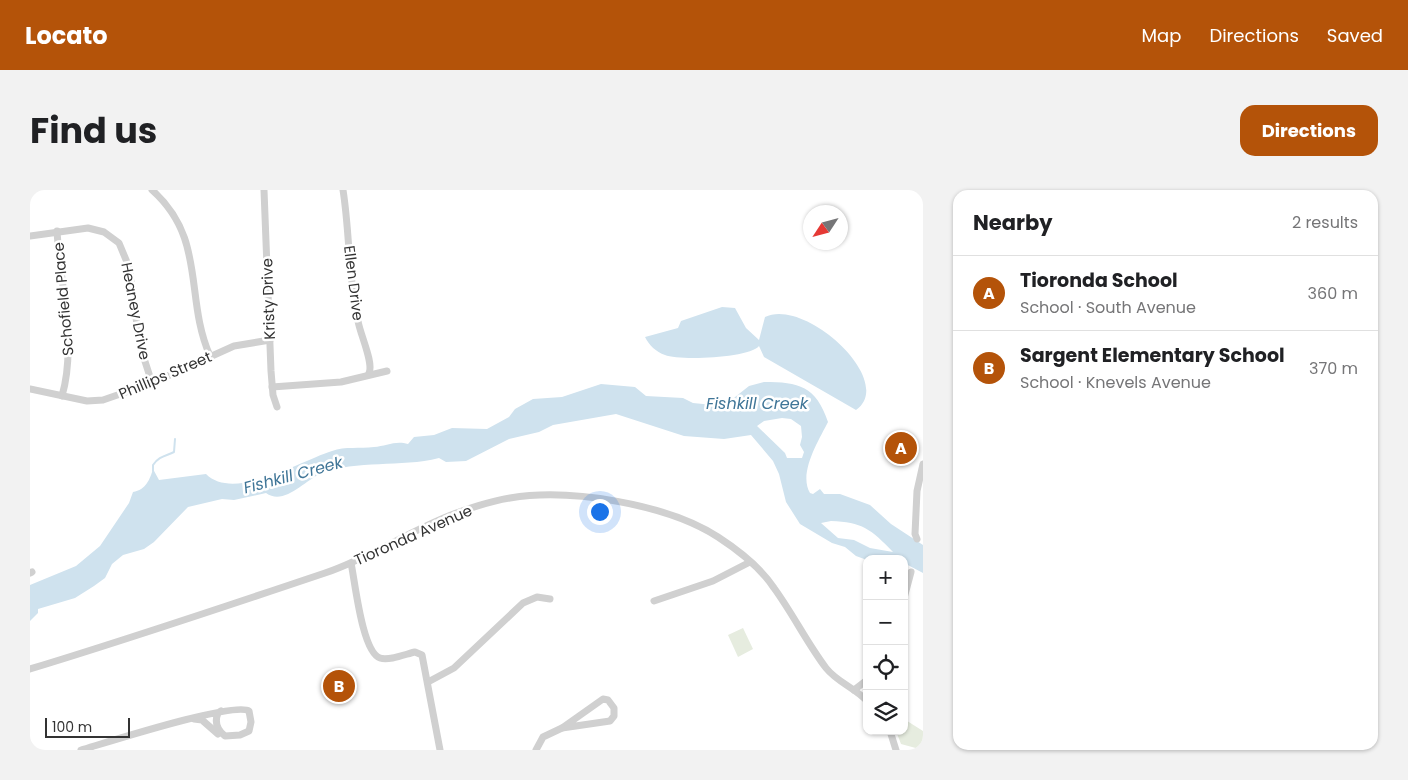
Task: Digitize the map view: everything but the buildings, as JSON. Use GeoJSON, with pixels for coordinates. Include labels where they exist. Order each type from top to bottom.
{"type":"FeatureCollection","features":[{"type":"Feature","properties":{"kind":"street"},"geometry":{"type":"LineString","coordinates":[[152,190],[166,203],[182,227],[194,277],[200,327],[210,356]]}},
{"type":"Feature","properties":{"kind":"street","name":"Kristy Drive"},"geometry":{"type":"LineString","coordinates":[[264,190],[272,387],[278,408]]}},
{"type":"Feature","properties":{"kind":"street","name":"Ellen Drive"},"geometry":{"type":"LineString","coordinates":[[343,190],[353,297],[358,323],[371,366],[369,374]]}},
{"type":"Feature","properties":{"kind":"street","name":"Heaney Drive"},"geometry":{"type":"LineString","coordinates":[[30,236],[88,228],[99,230],[114,239],[123,250],[129,267],[140,346],[152,383]]}},
{"type":"Feature","properties":{"kind":"street","name":"Schofield Place"},"geometry":{"type":"LineString","coordinates":[[57,231],[69,351],[67,378],[62,396]]}},
{"type":"Feature","properties":{"kind":"street","name":"Phillips Street"},"geometry":{"type":"LineString","coordinates":[[30,389],[86,401],[103,400],[152,383],[234,346],[270,340]]}},
{"type":"Feature","properties":{"kind":"street"},"geometry":{"type":"LineString","coordinates":[[272,387],[341,382],[387,371]]}},
{"type":"Feature","properties":{"kind":"street"},"geometry":{"type":"LineString","coordinates":[[917,539],[915,534],[917,491],[923,464]]}},
{"type":"Feature","properties":{"kind":"street","name":"Tioronda Avenue"},"geometry":{"type":"LineString","coordinates":[[30,669],[177,624],[351,563],[450,516],[511,498],[543,496],[613,500],[676,516],[716,536],[750,562],[774,588],[828,671],[863,698]]}},
{"type":"Feature","properties":{"kind":"street"},"geometry":{"type":"LineString","coordinates":[[654,601],[713,582],[750,562]]}},
{"type":"Feature","properties":{"kind":"street"},"geometry":{"type":"LineString","coordinates":[[351,563],[368,646],[379,658],[419,652],[423,660],[440,750]]}},
{"type":"Feature","properties":{"kind":"street"},"geometry":{"type":"LineString","coordinates":[[908,583],[911,572]]}},
{"type":"Feature","properties":{"kind":"street"},"geometry":{"type":"LineString","coordinates":[[428,682],[454,668],[523,603],[537,597],[550,599]]}},
{"type":"Feature","properties":{"kind":"street"},"geometry":{"type":"LineString","coordinates":[[854,690],[863,683]]}},
{"type":"Feature","properties":{"kind":"street"},"geometry":{"type":"LineString","coordinates":[[536,750],[543,737],[562,728],[603,699],[608,700],[614,708],[614,716],[607,723],[562,728]]}},
{"type":"Feature","properties":{"kind":"street"},"geometry":{"type":"LineString","coordinates":[[80,750],[191,719],[222,711],[246,709],[251,716],[251,726],[246,733],[225,736],[219,735],[202,720],[191,719]]}},
{"type":"Feature","properties":{"kind":"street"},"geometry":{"type":"LineString","coordinates":[[222,711],[218,713],[216,723],[225,736]]}},
{"type":"Feature","properties":{"kind":"street"},"geometry":{"type":"LineString","coordinates":[[891,735],[896,750]]}},
{"type":"Feature","properties":{"kind":"shaded area"},"geometry":{"type":"Polygon","coordinates":[[[743,628],[753,649],[738,657],[728,635],[743,628]]]}},
{"type":"Feature","properties":{"kind":"shaded area"},"geometry":{"type":"Polygon","coordinates":[[[908,722],[923,731],[923,750],[901,744],[898,735],[908,735],[908,722]]]}},
{"type":"Feature","properties":{"kind":"water"},"geometry":{"type":"Polygon","coordinates":[[[722,307],[735,308],[746,328],[759,340],[765,317],[782,314],[802,319],[822,330],[841,345],[856,363],[865,380],[866,397],[856,410],[764,357],[759,346],[753,350],[729,356],[684,358],[662,354],[653,348],[645,337],[678,328],[681,321],[722,307]]]}},
{"type":"Feature","properties":{"kind":"water","name":"Fishkill Creek"},"geometry":{"type":"Polygon","coordinates":[[[764,382],[787,383],[805,388],[818,401],[828,422],[808,466],[806,476],[810,493],[813,494],[820,489],[824,494],[840,494],[870,505],[891,524],[923,545],[923,573],[908,565],[908,555],[863,555],[863,559],[800,524],[786,502],[779,474],[773,461],[751,435],[724,439],[684,436],[616,414],[553,425],[539,432],[509,439],[466,461],[446,462],[439,458],[409,463],[364,465],[334,469],[314,477],[287,495],[273,496],[266,493],[234,500],[222,499],[188,507],[154,542],[144,549],[123,555],[112,564],[105,578],[94,586],[75,598],[38,609],[38,613],[30,621],[30,585],[76,566],[100,546],[129,503],[133,492],[144,486],[149,480],[153,469],[159,480],[206,474],[218,481],[233,484],[250,482],[268,477],[337,449],[374,447],[395,443],[408,444],[414,437],[434,435],[452,428],[487,429],[509,417],[515,409],[533,399],[562,397],[601,384],[635,387],[646,396],[683,398],[693,403],[725,405],[749,386],[764,382]],[[782,418],[764,421],[757,426],[785,453],[787,458],[802,458],[804,452],[800,445],[802,437],[801,426],[791,419],[782,418]],[[831,521],[821,523],[838,538],[854,540],[870,548],[893,552],[872,532],[858,525],[831,521]]]}},
{"type":"Feature","properties":{"kind":"waterway"},"geometry":{"type":"LineString","coordinates":[[153,471],[153,465],[158,460],[174,452],[175,439]]}},
{"type":"Feature","properties":{"kind":"place","name":"Tioronda School"},"geometry":{"type":"Point","coordinates":[901,448]}},
{"type":"Feature","properties":{"kind":"place","name":"Sargent Elementary School"},"geometry":{"type":"Point","coordinates":[339,686]}}]}
